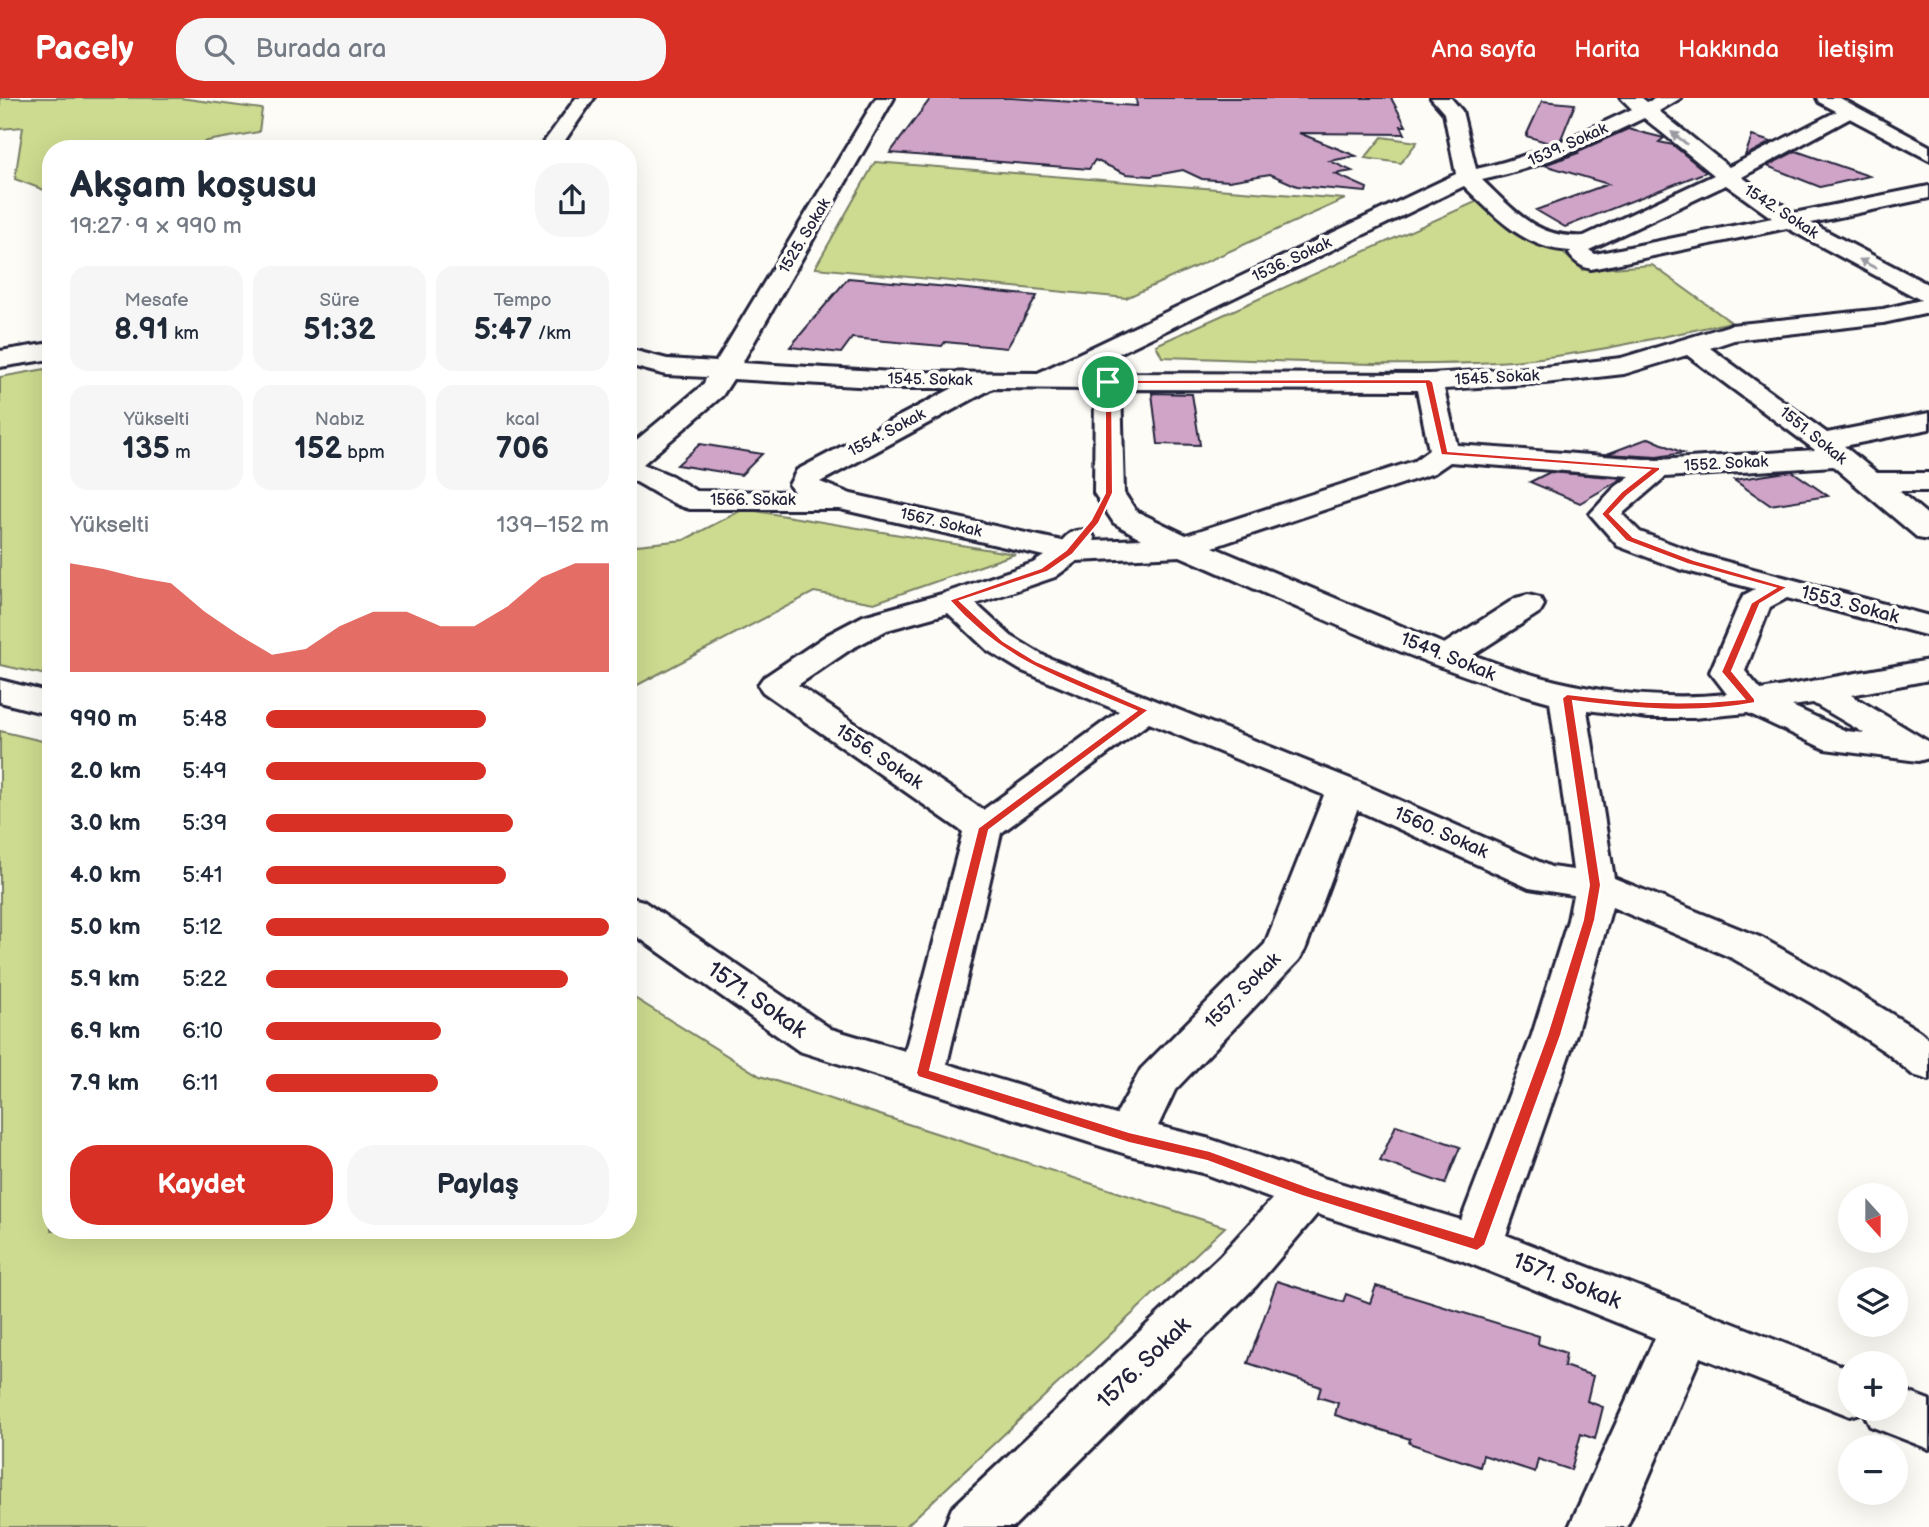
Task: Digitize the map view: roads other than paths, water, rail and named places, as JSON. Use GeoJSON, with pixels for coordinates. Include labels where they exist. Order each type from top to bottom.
{"type":"FeatureCollection","features":[{"type":"Feature","properties":{"kind":"street"},"geometry":{"type":"LineString","coordinates":[[555,140],[585,98]]}},
{"type":"Feature","properties":{"kind":"street","name":"1525. Sokak"},"geometry":{"type":"LineString","coordinates":[[723,372],[886,98]]}},
{"type":"Feature","properties":{"kind":"street"},"geometry":{"type":"LineString","coordinates":[[1440,98],[1453,111],[1467,177],[1531,235],[1548,243],[1568,246],[1600,238],[1728,176],[1852,104]]}},
{"type":"Feature","properties":{"kind":"street","name":"1539. Sokak"},"geometry":{"type":"LineString","coordinates":[[1467,177],[1520,166],[1545,157],[1633,102],[1672,98]]}},
{"type":"Feature","properties":{"kind":"street"},"geometry":{"type":"LineString","coordinates":[[1826,98],[1852,104],[1929,137]]}},
{"type":"Feature","properties":{"kind":"street","name":"1542. Sokak"},"geometry":{"type":"LineString","coordinates":[[1633,102],[1790,221],[1929,295]]}},
{"type":"Feature","properties":{"kind":"street"},"geometry":{"type":"LineString","coordinates":[[1852,104],[1929,154]]}},
{"type":"Feature","properties":{"kind":"street","name":"1536. Sokak"},"geometry":{"type":"LineString","coordinates":[[1040,381],[1467,177]]}},
{"type":"Feature","properties":{"kind":"street"},"geometry":{"type":"LineString","coordinates":[[1568,246],[1591,262],[1929,192]]}},
{"type":"Feature","properties":{"kind":"street","name":"1545. Sokak"},"geometry":{"type":"LineString","coordinates":[[637,359],[666,367],[723,372],[880,379],[1429,382],[1545,375],[1624,366],[1731,333],[1883,316],[1929,306]]}},
{"type":"Feature","properties":{"kind":"street","name":"1551. Sokak"},"geometry":{"type":"LineString","coordinates":[[1693,346],[1831,449],[1929,531]]}},
{"type":"Feature","properties":{"kind":"street"},"geometry":{"type":"LineString","coordinates":[[0,359],[42,352]]}},
{"type":"Feature","properties":{"kind":"street"},"geometry":{"type":"LineString","coordinates":[[637,454],[713,390],[723,372]]}},
{"type":"Feature","properties":{"kind":"street","name":"1554. Sokak"},"geometry":{"type":"LineString","coordinates":[[814,492],[804,485],[807,476],[987,381]]}},
{"type":"Feature","properties":{"kind":"street"},"geometry":{"type":"LineString","coordinates":[[954,600],[1044,570],[1069,552],[1096,521],[1109,493],[1108,382]]}},
{"type":"Feature","properties":{"kind":"street"},"geometry":{"type":"LineString","coordinates":[[1069,552],[1184,546],[1424,467],[1444,453],[1429,382]]}},
{"type":"Feature","properties":{"kind":"street","name":"1552. Sokak"},"geometry":{"type":"LineString","coordinates":[[1444,453],[1657,468],[1831,449],[1929,421]]}},
{"type":"Feature","properties":{"kind":"street","name":"1553. Sokak"},"geometry":{"type":"LineString","coordinates":[[1657,468],[1624,494],[1605,514],[1629,539],[1690,562],[1929,626]]}},
{"type":"Feature","properties":{"kind":"street","name":"1566. Sokak"},"geometry":{"type":"LineString","coordinates":[[637,472],[662,482],[690,500],[844,501]]}},
{"type":"Feature","properties":{"kind":"street"},"geometry":{"type":"LineString","coordinates":[[1870,482],[1929,482]]}},
{"type":"Feature","properties":{"kind":"street","name":"1567. Sokak"},"geometry":{"type":"LineString","coordinates":[[814,492],[1069,552]]}},
{"type":"Feature","properties":{"kind":"street","name":"1549. Sokak"},"geometry":{"type":"LineString","coordinates":[[1109,493],[1125,517],[1184,546],[1488,675],[1567,698],[1636,706],[1682,707],[1751,701],[1929,670]]}},
{"type":"Feature","properties":{"kind":"street"},"geometry":{"type":"LineString","coordinates":[[1783,587],[1756,603],[1727,672],[1751,701],[1838,741],[1923,754]]}},
{"type":"Feature","properties":{"kind":"street","name":"1556. Sokak"},"geometry":{"type":"LineString","coordinates":[[954,600],[875,623],[839,642],[775,685],[984,828]]}},
{"type":"Feature","properties":{"kind":"street","name":"1560. Sokak"},"geometry":{"type":"LineString","coordinates":[[954,600],[999,643],[1032,663],[1345,790],[1543,879],[1595,885],[1746,948],[1828,994],[1903,1042],[1929,1063]]}},
{"type":"Feature","properties":{"kind":"street"},"geometry":{"type":"LineString","coordinates":[[1447,657],[1528,605]]}},
{"type":"Feature","properties":{"kind":"street"},"geometry":{"type":"LineString","coordinates":[[1817,690],[1923,754]]}},
{"type":"Feature","properties":{"kind":"street"},"geometry":{"type":"LineString","coordinates":[[0,691],[42,702]]}},
{"type":"Feature","properties":{"kind":"street"},"geometry":{"type":"LineString","coordinates":[[1477,1245],[1554,1035],[1589,920],[1595,885],[1567,698]]}},
{"type":"Feature","properties":{"kind":"street"},"geometry":{"type":"LineString","coordinates":[[922,1073],[984,828],[1144,710]]}},
{"type":"Feature","properties":{"kind":"street","name":"1557. Sokak"},"geometry":{"type":"LineString","coordinates":[[1129,1137],[1157,1081],[1284,950],[1345,790]]}},
{"type":"Feature","properties":{"kind":"street","name":"1571. Sokak"},"geometry":{"type":"LineString","coordinates":[[637,916],[815,1040],[1129,1137],[1210,1157],[1307,1192],[1477,1245],[1838,1388]]}},
{"type":"Feature","properties":{"kind":"street","name":"1576. Sokak"},"geometry":{"type":"LineString","coordinates":[[993,1521],[1238,1271],[1307,1192]]}},
{"type":"Feature","properties":{"kind":"street"},"geometry":{"type":"LineString","coordinates":[[1598,1527],[1686,1328]]}},
{"type":"Feature","properties":{"kind":"street"},"geometry":{"type":"LineString","coordinates":[[1908,1417],[1929,1425]]}}]}
